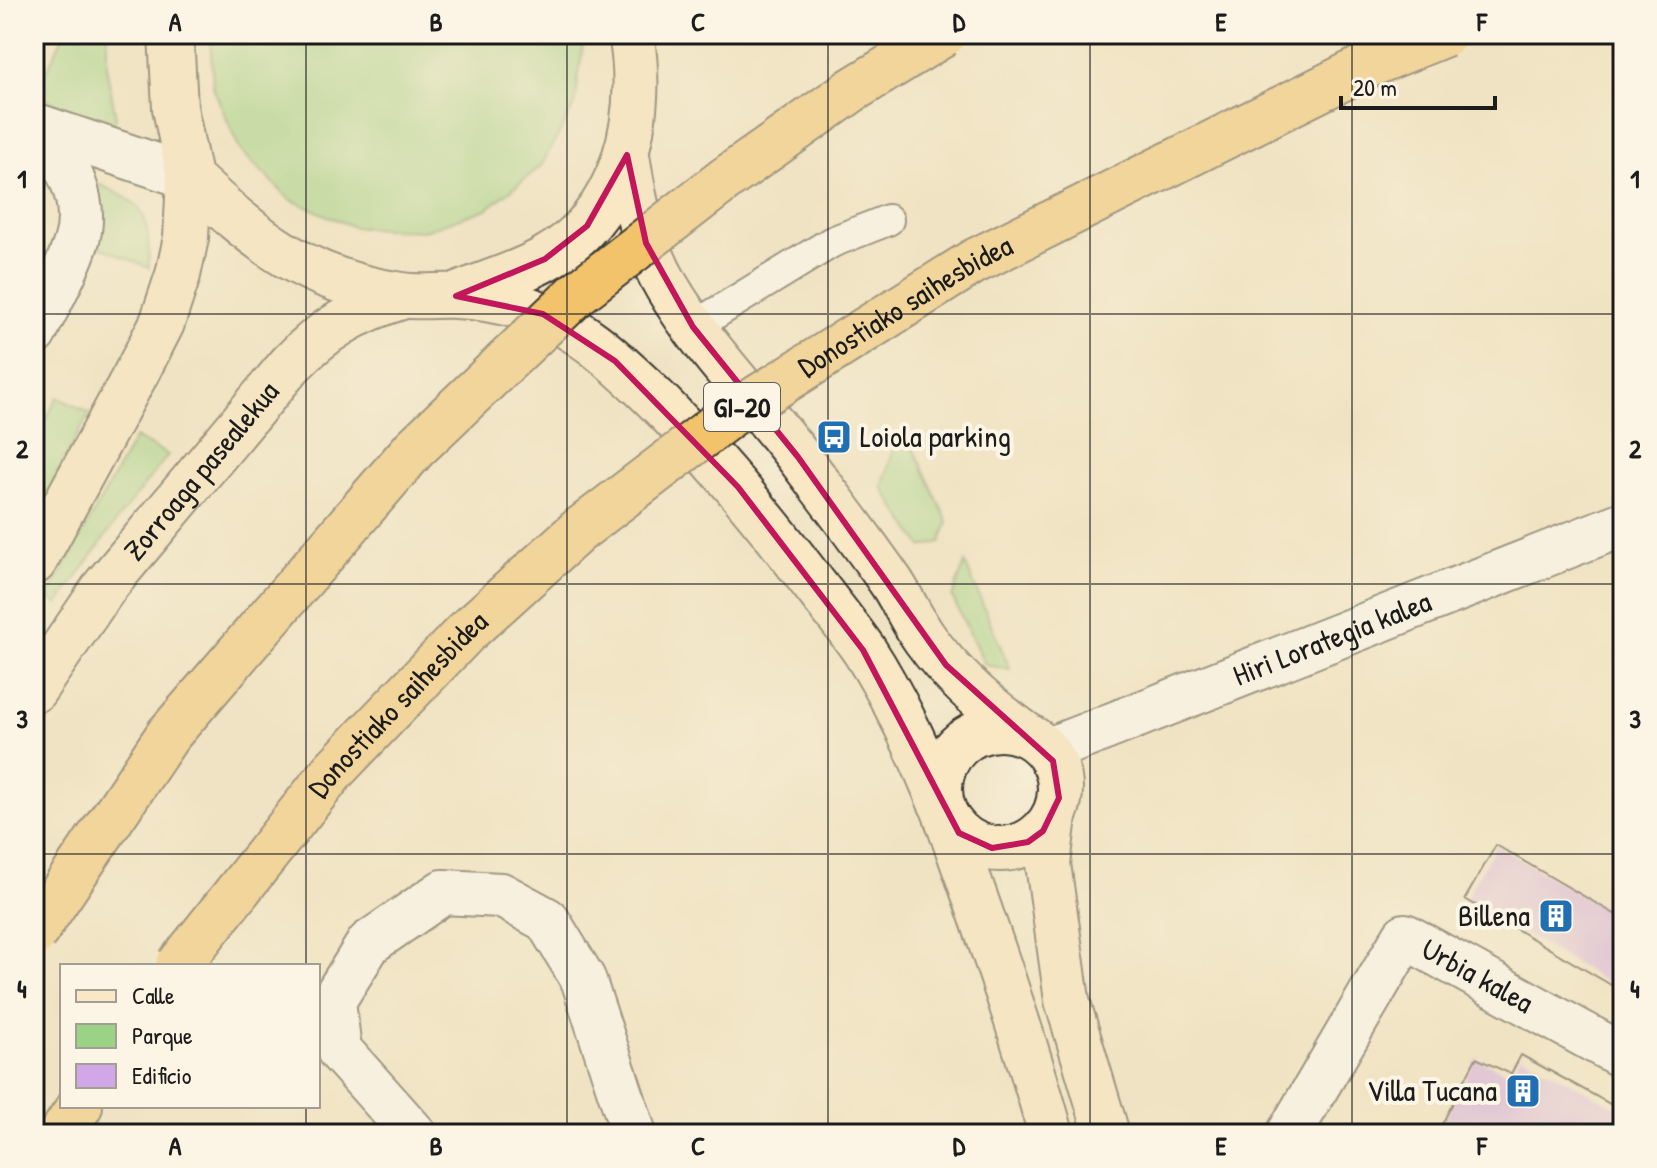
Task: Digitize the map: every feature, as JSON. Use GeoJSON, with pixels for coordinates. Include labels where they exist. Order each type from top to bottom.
{"type":"FeatureCollection","features":[{"type":"Feature","properties":{"kind":"highway"},"geometry":{"type":"LineString","coordinates":[[34,934],[168,735],[414,449],[579,292],[727,178],[852,90],[944,34]]}},
{"type":"Feature","properties":{"kind":"highway","name":"Donostiako saihesbidea"},"geometry":{"type":"LineString","coordinates":[[180,964],[333,771],[465,633],[579,530],[730,415],[973,262],[1371,64],[1445,34]]}},
{"type":"Feature","properties":{"kind":"highway"},"geometry":{"type":"LineString","coordinates":[[61,1134],[79,1108]]}},
{"type":"Feature","properties":{"kind":"main road"},"geometry":{"type":"LineString","coordinates":[[34,562],[162,323],[178,275],[171,34]]}},
{"type":"Feature","properties":{"kind":"main road"},"geometry":{"type":"LineString","coordinates":[[456,296],[545,259],[587,226],[614,187],[627,155],[632,127],[634,64],[631,34]]}},
{"type":"Feature","properties":{"kind":"main road"},"geometry":{"type":"LineString","coordinates":[[627,155],[633,199],[646,243],[667,286],[693,327],[817,482],[892,583],[924,637],[946,665],[996,714],[1039,748],[1059,788],[1048,864],[1067,1000],[1107,1134]]}},
{"type":"Feature","properties":{"kind":"main road"},"geometry":{"type":"LineString","coordinates":[[176,186],[305,268],[354,286],[404,296],[485,298],[543,314],[568,327],[615,361],[675,417],[738,487],[863,650],[905,721],[944,810],[1007,989],[1051,1134]]}},
{"type":"Feature","properties":{"kind":"main road","name":"Zorroaga pasealekua"},"geometry":{"type":"LineString","coordinates":[[34,690],[106,585],[305,349],[340,322],[371,306],[404,296]]}},
{"type":"Feature","properties":{"kind":"main road"},"geometry":{"type":"LineString","coordinates":[[1039,748],[1006,728],[986,729],[968,737],[943,766],[939,784],[944,810],[959,833],[974,843],[992,848],[1011,848],[1028,842],[1043,831],[1054,816]]}},
{"type":"Feature","properties":{"kind":"street"},"geometry":{"type":"LineString","coordinates":[[34,126],[176,186]]}},
{"type":"Feature","properties":{"kind":"street"},"geometry":{"type":"LineString","coordinates":[[34,126],[48,139],[72,177],[79,220],[77,242],[34,333]]}},
{"type":"Feature","properties":{"kind":"street","name":"Hiri Lorategia kalea"},"geometry":{"type":"LineString","coordinates":[[1039,748],[1054,748],[1623,524]]}},
{"type":"Feature","properties":{"kind":"street"},"geometry":{"type":"LineString","coordinates":[[414,1134],[339,1050],[333,1001],[369,943],[443,892],[501,895],[547,920],[583,979],[634,1134]]}},
{"type":"Feature","properties":{"kind":"street","name":"Urbia kalea"},"geometry":{"type":"LineString","coordinates":[[1289,1134],[1405,936],[1623,1056]]}},
{"type":"Feature","properties":{"kind":"lane"},"geometry":{"type":"LineString","coordinates":[[693,327],[832,242],[888,220]]}},
{"type":"Feature","properties":{"kind":"highlighted area"},"geometry":{"type":"Polygon","coordinates":[[[627,155],[646,243],[693,327],[798,457],[946,665],[1053,761],[1059,798],[1043,831],[1028,842],[992,848],[959,833],[863,650],[738,487],[615,361],[543,314],[456,296],[545,259],[587,226],[627,155]]]}},
{"type":"Feature","properties":{"kind":"green space"},"geometry":{"type":"Polygon","coordinates":[[[64,34],[107,34],[107,71],[116,118],[113,125],[102,126],[36,94],[64,34]]]}},
{"type":"Feature","properties":{"kind":"green space"},"geometry":{"type":"Polygon","coordinates":[[[210,34],[584,34],[584,37],[575,105],[541,166],[487,209],[422,231],[353,227],[289,199],[240,150],[213,87],[210,34]]]}},
{"type":"Feature","properties":{"kind":"green space"},"geometry":{"type":"Polygon","coordinates":[[[90,180],[122,196],[140,210],[148,231],[149,268],[96,245],[90,180]]]}},
{"type":"Feature","properties":{"kind":"green space"},"geometry":{"type":"Polygon","coordinates":[[[57,397],[90,413],[34,517],[34,445],[57,397]]]}},
{"type":"Feature","properties":{"kind":"green space"},"geometry":{"type":"Polygon","coordinates":[[[907,435],[948,522],[941,542],[922,547],[882,487],[897,438],[907,435]]]}},
{"type":"Feature","properties":{"kind":"green space"},"geometry":{"type":"Polygon","coordinates":[[[135,437],[168,455],[117,520],[58,604],[48,597],[135,437]]]}},
{"type":"Feature","properties":{"kind":"green space"},"geometry":{"type":"Polygon","coordinates":[[[965,563],[1010,669],[985,665],[952,597],[965,563]]]}},
{"type":"Feature","properties":{"kind":"building","name":"Billena"},"geometry":{"type":"Polygon","coordinates":[[[1496,845],[1623,919],[1623,992],[1465,899],[1496,845]]]}},
{"type":"Feature","properties":{"kind":"building","name":"Villa Tucana"},"geometry":{"type":"Polygon","coordinates":[[[1521,1055],[1623,1111],[1623,1134],[1437,1134],[1476,1058],[1511,1074],[1521,1055]]]}},
{"type":"Feature","properties":{"kind":"place","name":"Loiola parking"},"geometry":{"type":"Point","coordinates":[834,437]}},
{"type":"Feature","properties":{"kind":"place","name":"Billena"},"geometry":{"type":"Point","coordinates":[1556,916]}},
{"type":"Feature","properties":{"kind":"place","name":"Villa Tucana"},"geometry":{"type":"Point","coordinates":[1523,1091]}}]}
